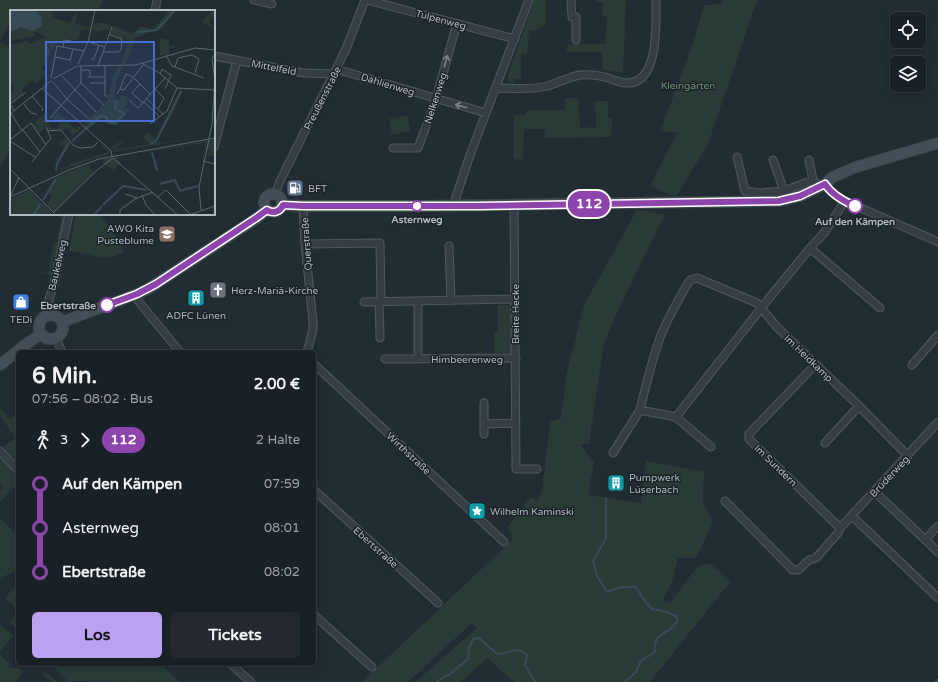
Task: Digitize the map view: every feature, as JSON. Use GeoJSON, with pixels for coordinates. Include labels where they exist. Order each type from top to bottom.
{"type":"FeatureCollection","features":[{"type":"Feature","properties":{"kind":"street"},"geometry":{"type":"LineString","coordinates":[[155,10],[158,0]]}},
{"type":"Feature","properties":{"kind":"street"},"geometry":{"type":"LineString","coordinates":[[254,0],[272,4]]}},
{"type":"Feature","properties":{"kind":"street","name":"Tulpenweg"},"geometry":{"type":"LineString","coordinates":[[366,0],[515,39]]}},
{"type":"Feature","properties":{"kind":"street","name":"Preußenstraße"},"geometry":{"type":"LineString","coordinates":[[275,194],[280,181],[355,30],[366,0]]}},
{"type":"Feature","properties":{"kind":"street"},"geometry":{"type":"LineString","coordinates":[[453,206],[486,113],[529,0]]}},
{"type":"Feature","properties":{"kind":"street"},"geometry":{"type":"LineString","coordinates":[[571,0],[572,16],[576,16],[576,40]]}},
{"type":"Feature","properties":{"kind":"street"},"geometry":{"type":"LineString","coordinates":[[496,88],[541,87],[572,76],[584,75],[601,76],[624,83],[637,81],[642,78],[653,57],[655,48],[656,0]]}},
{"type":"Feature","properties":{"kind":"street","name":"Nelkenweg"},"geometry":{"type":"LineString","coordinates":[[393,148],[418,148],[436,99],[457,23]]}},
{"type":"Feature","properties":{"kind":"street","name":"Mittelfeld"},"geometry":{"type":"LineString","coordinates":[[215,56],[304,73],[335,72]]}},
{"type":"Feature","properties":{"kind":"street"},"geometry":{"type":"LineString","coordinates":[[215,143],[237,60]]}},
{"type":"Feature","properties":{"kind":"street","name":"Dahlienweg"},"geometry":{"type":"LineString","coordinates":[[335,72],[486,113]]}},
{"type":"Feature","properties":{"kind":"street"},"geometry":{"type":"LineString","coordinates":[[737,157],[745,191],[760,193],[784,191],[819,183],[856,167],[938,143]]}},
{"type":"Feature","properties":{"kind":"street"},"geometry":{"type":"LineString","coordinates":[[773,160],[784,191]]}},
{"type":"Feature","properties":{"kind":"street"},"geometry":{"type":"LineString","coordinates":[[809,160],[819,183],[835,195],[845,201],[938,242]]}},
{"type":"Feature","properties":{"kind":"street"},"geometry":{"type":"LineString","coordinates":[[283,205],[453,206],[779,201],[800,196],[819,183]]}},
{"type":"Feature","properties":{"kind":"street"},"geometry":{"type":"LineString","coordinates":[[275,194],[281,198],[283,205],[279,211],[273,213],[267,210],[264,201],[268,196],[275,194]]}},
{"type":"Feature","properties":{"kind":"street"},"geometry":{"type":"LineString","coordinates":[[676,416],[762,307],[824,232],[845,201]]}},
{"type":"Feature","properties":{"kind":"street","name":"Breite Hecke"},"geometry":{"type":"LineString","coordinates":[[514,205],[516,469],[537,469]]}},
{"type":"Feature","properties":{"kind":"street","name":"Querstraße"},"geometry":{"type":"LineString","coordinates":[[303,206],[305,244],[313,322],[313,330],[308,350]]}},
{"type":"Feature","properties":{"kind":"street"},"geometry":{"type":"LineString","coordinates":[[62,322],[137,294],[156,284],[267,210]]}},
{"type":"Feature","properties":{"kind":"street","name":"Baukelweg"},"geometry":{"type":"LineString","coordinates":[[48,316],[49,299],[69,215]]}},
{"type":"Feature","properties":{"kind":"street"},"geometry":{"type":"LineString","coordinates":[[305,244],[380,243],[380,338]]}},
{"type":"Feature","properties":{"kind":"street"},"geometry":{"type":"LineString","coordinates":[[449,246],[451,301]]}},
{"type":"Feature","properties":{"kind":"street"},"geometry":{"type":"LineString","coordinates":[[810,248],[880,308]]}},
{"type":"Feature","properties":{"kind":"street"},"geometry":{"type":"LineString","coordinates":[[613,453],[640,410],[661,336],[676,304],[690,280],[697,278],[757,303],[762,307]]}},
{"type":"Feature","properties":{"kind":"street"},"geometry":{"type":"LineString","coordinates":[[137,294],[139,302],[178,350]]}},
{"type":"Feature","properties":{"kind":"street"},"geometry":{"type":"LineString","coordinates":[[364,302],[515,299]]}},
{"type":"Feature","properties":{"kind":"street","name":"Himbeerenweg"},"geometry":{"type":"LineString","coordinates":[[418,302],[418,359]]}},
{"type":"Feature","properties":{"kind":"street","name":"Im Heidkamp"},"geometry":{"type":"LineString","coordinates":[[762,307],[777,327],[859,406],[908,456]]}},
{"type":"Feature","properties":{"kind":"street"},"geometry":{"type":"LineString","coordinates":[[48,316],[56,316],[62,322],[63,326],[61,333],[56,338],[48,338],[41,334],[39,327],[40,323],[48,316]]}},
{"type":"Feature","properties":{"kind":"street"},"geometry":{"type":"LineString","coordinates":[[18,350],[41,334]]}},
{"type":"Feature","properties":{"kind":"street"},"geometry":{"type":"LineString","coordinates":[[912,364],[938,335]]}},
{"type":"Feature","properties":{"kind":"street"},"geometry":{"type":"LineString","coordinates":[[56,338],[61,350]]}},
{"type":"Feature","properties":{"kind":"street"},"geometry":{"type":"LineString","coordinates":[[0,365],[16,352]]}},
{"type":"Feature","properties":{"kind":"street","name":"Himbeerenweg"},"geometry":{"type":"LineString","coordinates":[[385,359],[516,358]]}},
{"type":"Feature","properties":{"kind":"street","name":"Im Sundern"},"geometry":{"type":"LineString","coordinates":[[815,365],[749,434],[749,439],[840,528]]}},
{"type":"Feature","properties":{"kind":"street","name":"Wirthstraße"},"geometry":{"type":"LineString","coordinates":[[316,366],[504,542]]}},
{"type":"Feature","properties":{"kind":"street"},"geometry":{"type":"LineString","coordinates":[[484,404],[484,434]]}},
{"type":"Feature","properties":{"kind":"street"},"geometry":{"type":"LineString","coordinates":[[825,443],[859,406]]}},
{"type":"Feature","properties":{"kind":"street"},"geometry":{"type":"LineString","coordinates":[[640,410],[676,416],[711,447]]}},
{"type":"Feature","properties":{"kind":"street","name":"Brüderweg"},"geometry":{"type":"LineString","coordinates":[[725,501],[790,568],[798,570],[809,560],[816,558],[838,533],[840,528],[938,422]]}},
{"type":"Feature","properties":{"kind":"street"},"geometry":{"type":"LineString","coordinates":[[484,424],[515,423]]}},
{"type":"Feature","properties":{"kind":"street"},"geometry":{"type":"LineString","coordinates":[[0,451],[16,468]]}},
{"type":"Feature","properties":{"kind":"street","name":"Ebertstraße"},"geometry":{"type":"LineString","coordinates":[[316,492],[438,603]]}},
{"type":"Feature","properties":{"kind":"street"},"geometry":{"type":"LineString","coordinates":[[874,492],[938,552]]}},
{"type":"Feature","properties":{"kind":"street"},"geometry":{"type":"LineString","coordinates":[[852,516],[938,598]]}},
{"type":"Feature","properties":{"kind":"street"},"geometry":{"type":"LineString","coordinates":[[925,540],[938,526]]}},
{"type":"Feature","properties":{"kind":"street"},"geometry":{"type":"LineString","coordinates":[[316,617],[372,667]]}},
{"type":"Feature","properties":{"kind":"street"},"geometry":{"type":"LineString","coordinates":[[233,666],[251,682]]}},
{"type":"Feature","properties":{"kind":"green space"},"geometry":{"type":"Polygon","coordinates":[[[0,0],[103,0],[98,10],[10,10],[10,24],[0,42],[0,0]]]}},
{"type":"Feature","properties":{"kind":"green space"},"geometry":{"type":"Polygon","coordinates":[[[534,0],[546,0],[546,24],[539,30],[529,30],[527,54],[521,54],[521,79],[515,79],[514,83],[508,82],[508,75],[534,0]]]}},
{"type":"Feature","properties":{"kind":"green space"},"geometry":{"type":"Polygon","coordinates":[[[596,0],[626,0],[623,73],[603,69],[602,52],[567,52],[567,45],[605,44],[607,17],[602,16],[603,2],[596,2],[596,0]]]}},
{"type":"Feature","properties":{"kind":"green space","name":"Kleingärten"},"geometry":{"type":"Polygon","coordinates":[[[723,0],[757,0],[708,144],[676,197],[650,186],[678,133],[660,131],[689,53],[704,5],[722,4],[723,0]]]}},
{"type":"Feature","properties":{"kind":"green space"},"geometry":{"type":"Polygon","coordinates":[[[0,42],[10,48],[10,150],[0,167],[0,42]]]}},
{"type":"Feature","properties":{"kind":"green space"},"geometry":{"type":"Polygon","coordinates":[[[565,98],[578,98],[580,128],[596,127],[595,101],[608,101],[608,118],[612,119],[611,137],[545,138],[544,129],[524,129],[523,160],[514,159],[514,115],[526,115],[527,110],[565,110],[565,98]]]}},
{"type":"Feature","properties":{"kind":"green space"},"geometry":{"type":"Polygon","coordinates":[[[407,115],[411,131],[392,135],[389,119],[407,115]]]}},
{"type":"Feature","properties":{"kind":"green space"},"geometry":{"type":"Polygon","coordinates":[[[637,210],[665,215],[620,306],[604,343],[589,444],[580,444],[594,462],[588,495],[641,503],[646,461],[704,472],[703,501],[713,522],[696,558],[678,558],[672,582],[662,601],[670,603],[697,567],[710,563],[731,581],[650,682],[514,682],[487,658],[461,682],[415,682],[477,628],[472,623],[408,682],[362,682],[513,539],[507,527],[531,497],[537,502],[542,491],[550,422],[561,418],[566,376],[584,305],[637,210]]]}},
{"type":"Feature","properties":{"kind":"green space"},"geometry":{"type":"Polygon","coordinates":[[[66,215],[60,240],[57,239],[62,217],[58,216],[66,215]]]}},
{"type":"Feature","properties":{"kind":"green space"},"geometry":{"type":"Polygon","coordinates":[[[76,215],[101,215],[114,232],[124,252],[105,258],[69,251],[76,215]]]}},
{"type":"Feature","properties":{"kind":"green space"},"geometry":{"type":"Polygon","coordinates":[[[54,241],[60,242],[53,274],[50,275],[34,271],[48,273],[54,241]]]}},
{"type":"Feature","properties":{"kind":"green space"},"geometry":{"type":"Polygon","coordinates":[[[498,305],[508,305],[510,307],[511,352],[507,355],[494,355],[494,332],[498,330],[498,305]]]}},
{"type":"Feature","properties":{"kind":"green space"},"geometry":{"type":"Polygon","coordinates":[[[0,409],[2,409],[9,419],[14,416],[16,418],[16,460],[3,447],[15,438],[0,415],[0,409]]]}},
{"type":"Feature","properties":{"kind":"green space"},"geometry":{"type":"Polygon","coordinates":[[[1,457],[16,471],[16,485],[0,502],[0,492],[3,488],[0,484],[1,457]]]}},
{"type":"Feature","properties":{"kind":"green space"},"geometry":{"type":"Polygon","coordinates":[[[0,518],[16,534],[16,571],[0,578],[0,518]]]}},
{"type":"Feature","properties":{"kind":"green space"},"geometry":{"type":"Polygon","coordinates":[[[16,585],[16,609],[5,598],[16,585]]]}},
{"type":"Feature","properties":{"kind":"green space"},"geometry":{"type":"Polygon","coordinates":[[[16,614],[16,628],[9,622],[16,614]]]}},
{"type":"Feature","properties":{"kind":"green space"},"geometry":{"type":"Polygon","coordinates":[[[0,624],[14,636],[0,651],[0,624]]]}},
{"type":"Feature","properties":{"kind":"green space"},"geometry":{"type":"Polygon","coordinates":[[[0,655],[10,664],[7,667],[19,668],[23,672],[15,682],[0,682],[0,655]]]}},
{"type":"Feature","properties":{"kind":"green space"},"geometry":{"type":"Polygon","coordinates":[[[52,666],[163,666],[179,682],[68,681],[52,666]]]}},
{"type":"Feature","properties":{"kind":"green space"},"geometry":{"type":"Polygon","coordinates":[[[44,670],[58,682],[51,682],[42,674],[44,670]]]}},
{"type":"Feature","properties":{"kind":"waterway"},"geometry":{"type":"LineString","coordinates":[[606,498],[606,538],[593,561],[597,576],[607,592],[621,587],[636,587],[652,609],[667,612],[677,617],[677,622],[657,639],[655,644],[655,652],[641,661],[636,672],[625,682]]}},
{"type":"Feature","properties":{"kind":"waterway"},"geometry":{"type":"LineString","coordinates":[[437,682],[449,675],[468,659],[469,648],[473,639],[479,638],[497,654],[516,650],[527,655],[525,665],[535,682]]}},
{"type":"Feature","properties":{"kind":"bus line","name":"112"},"geometry":{"type":"LineString","coordinates":[[107,305],[148,289],[267,210],[273,213],[279,211],[283,205],[453,206],[779,201],[800,196],[825,184],[839,198],[855,206]]}},
{"type":"Feature","properties":{"kind":"place","name":"BFT"},"geometry":{"type":"Point","coordinates":[295,188]}},
{"type":"Feature","properties":{"kind":"place","name":"Asternweg"},"geometry":{"type":"Point","coordinates":[417,206]}},
{"type":"Feature","properties":{"kind":"place","name":"Auf den Kämpen"},"geometry":{"type":"Point","coordinates":[855,206]}},
{"type":"Feature","properties":{"kind":"place","name":"AWO Kita Pusteblume"},"geometry":{"type":"Point","coordinates":[167,234]}},
{"type":"Feature","properties":{"kind":"place","name":"Herz-Mariä-Kirche"},"geometry":{"type":"Point","coordinates":[218,290]}},
{"type":"Feature","properties":{"kind":"place","name":"ADFC Lünen"},"geometry":{"type":"Point","coordinates":[196,298]}},
{"type":"Feature","properties":{"kind":"place","name":"TEDi"},"geometry":{"type":"Point","coordinates":[21,302]}},
{"type":"Feature","properties":{"kind":"place","name":"Ebertstraße"},"geometry":{"type":"Point","coordinates":[107,305]}},
{"type":"Feature","properties":{"kind":"place","name":"Pumpwerk Lüserbach"},"geometry":{"type":"Point","coordinates":[616,483]}},
{"type":"Feature","properties":{"kind":"place","name":"Wilhelm Kaminski"},"geometry":{"type":"Point","coordinates":[477,511]}}]}
